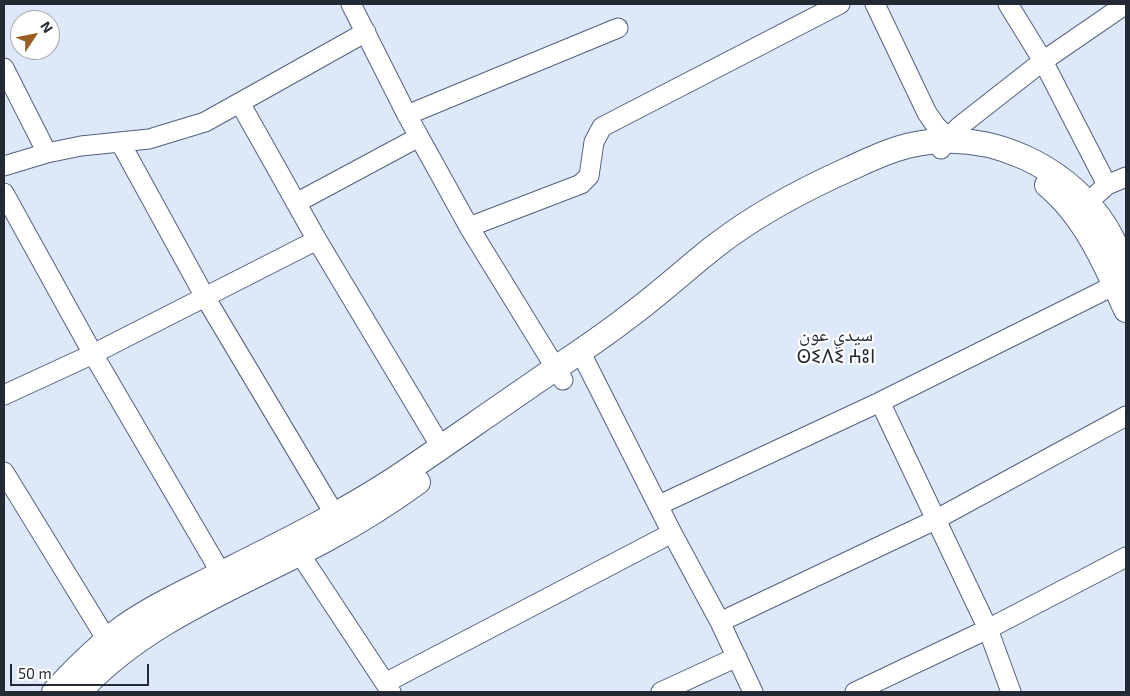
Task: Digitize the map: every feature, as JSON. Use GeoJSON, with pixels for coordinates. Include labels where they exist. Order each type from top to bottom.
{"type":"FeatureCollection","features":[{"type":"Feature","properties":{"kind":"main road"},"geometry":{"type":"LineString","coordinates":[[54,692],[76,668],[107,640],[148,611],[221,573],[295,546],[333,536],[378,509],[583,357],[628,317],[716,246],[782,202],[886,152],[908,145],[974,142],[1018,154],[1055,174],[1081,209],[1112,238],[1126,310]]}},
{"type":"Feature","properties":{"kind":"main road"},"geometry":{"type":"LineString","coordinates":[[83,691],[118,656],[156,628],[295,546],[335,515],[559,374]]}},
{"type":"Feature","properties":{"kind":"street"},"geometry":{"type":"LineString","coordinates":[[351,4],[407,115],[469,227],[559,374]]}},
{"type":"Feature","properties":{"kind":"street"},"geometry":{"type":"LineString","coordinates":[[469,227],[581,184],[589,176],[594,142],[602,128],[840,4]]}},
{"type":"Feature","properties":{"kind":"street"},"geometry":{"type":"LineString","coordinates":[[875,4],[927,113],[944,143],[1042,61],[1126,4]]}},
{"type":"Feature","properties":{"kind":"street"},"geometry":{"type":"LineString","coordinates":[[1008,4],[1042,61],[1107,185]]}},
{"type":"Feature","properties":{"kind":"street"},"geometry":{"type":"LineString","coordinates":[[407,115],[618,28]]}},
{"type":"Feature","properties":{"kind":"street"},"geometry":{"type":"LineString","coordinates":[[4,166],[47,152],[81,146],[149,139],[205,122],[366,32]]}},
{"type":"Feature","properties":{"kind":"street"},"geometry":{"type":"LineString","coordinates":[[4,68],[47,152]]}},
{"type":"Feature","properties":{"kind":"street"},"geometry":{"type":"LineString","coordinates":[[240,102],[317,240],[441,447]]}},
{"type":"Feature","properties":{"kind":"street"},"geometry":{"type":"LineString","coordinates":[[296,203],[419,137]]}},
{"type":"Feature","properties":{"kind":"street"},"geometry":{"type":"LineString","coordinates":[[120,142],[205,297],[335,515]]}},
{"type":"Feature","properties":{"kind":"street"},"geometry":{"type":"LineString","coordinates":[[1081,209],[1107,185],[1126,177]]}},
{"type":"Feature","properties":{"kind":"street"},"geometry":{"type":"LineString","coordinates":[[4,193],[93,354],[221,573]]}},
{"type":"Feature","properties":{"kind":"street"},"geometry":{"type":"LineString","coordinates":[[4,395],[93,354],[317,240]]}},
{"type":"Feature","properties":{"kind":"street"},"geometry":{"type":"LineString","coordinates":[[659,505],[880,402],[1121,277]]}},
{"type":"Feature","properties":{"kind":"street"},"geometry":{"type":"LineString","coordinates":[[583,357],[672,533],[720,622],[753,692]]}},
{"type":"Feature","properties":{"kind":"street"},"geometry":{"type":"LineString","coordinates":[[880,402],[988,629],[1011,692]]}},
{"type":"Feature","properties":{"kind":"street"},"geometry":{"type":"LineString","coordinates":[[720,622],[935,520],[1126,416]]}},
{"type":"Feature","properties":{"kind":"street"},"geometry":{"type":"LineString","coordinates":[[4,472],[107,640]]}},
{"type":"Feature","properties":{"kind":"street"},"geometry":{"type":"LineString","coordinates":[[295,546],[388,688],[672,533]]}},
{"type":"Feature","properties":{"kind":"street"},"geometry":{"type":"LineString","coordinates":[[856,692],[988,629],[1126,557]]}},
{"type":"Feature","properties":{"kind":"street"},"geometry":{"type":"LineString","coordinates":[[662,692],[737,657]]}},
{"type":"Feature","properties":{"kind":"district","name":"سيدي عون ⵙⵉⴷⵉ ⵄⵓⵏ"},"geometry":{"type":"Point","coordinates":[836,346]}}]}
